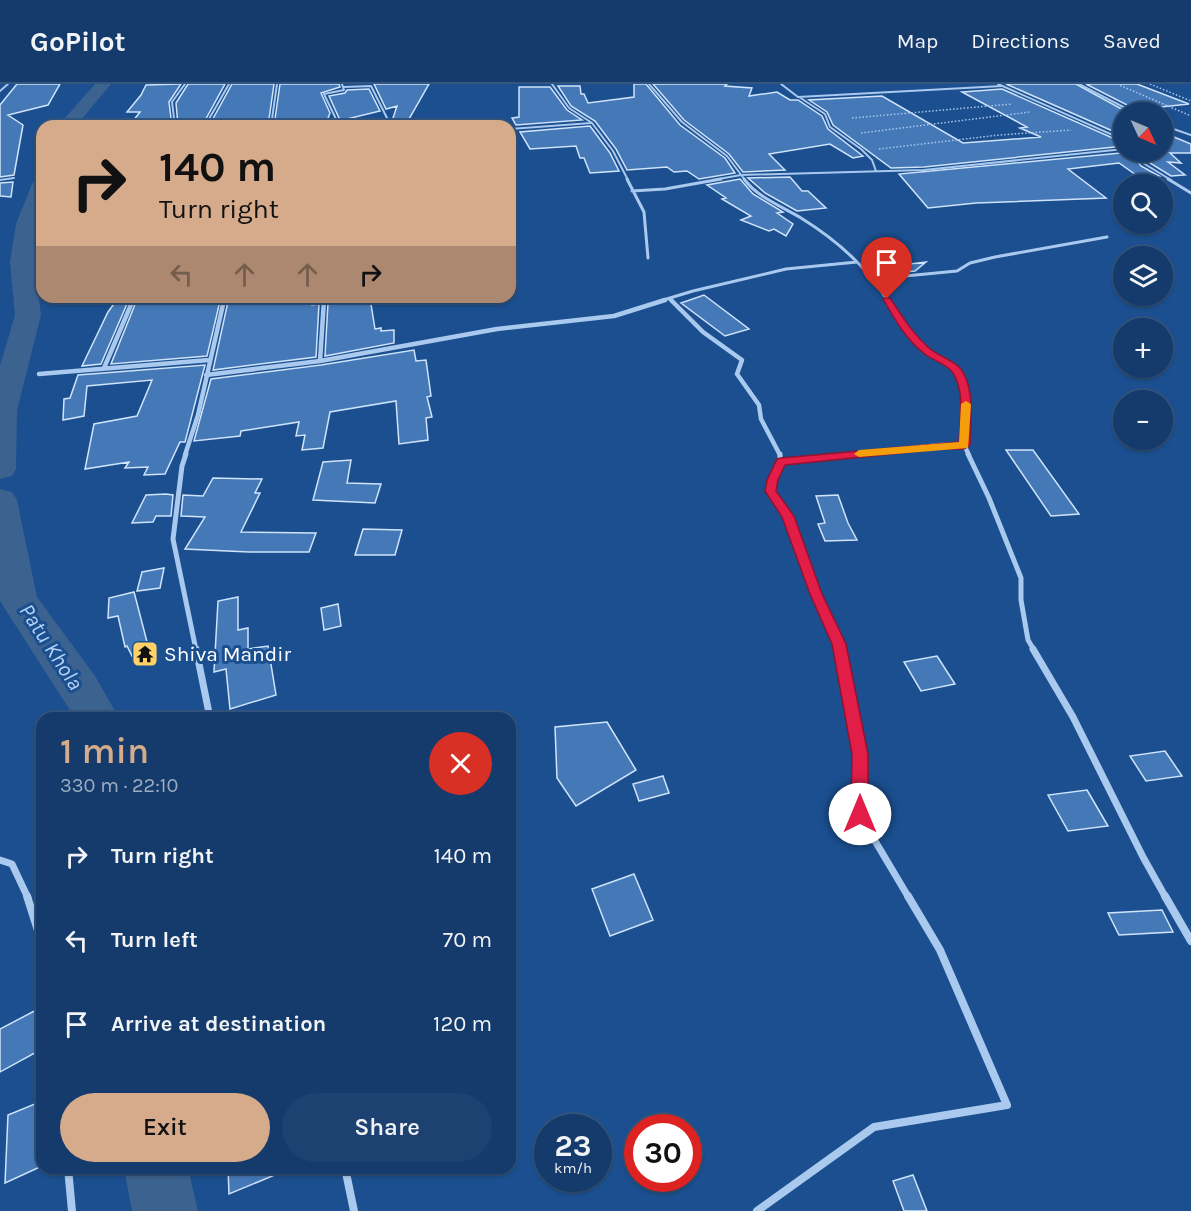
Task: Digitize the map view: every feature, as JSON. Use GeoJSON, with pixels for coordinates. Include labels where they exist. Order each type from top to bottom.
{"type":"FeatureCollection","features":[{"type":"Feature","properties":{"kind":"street"},"geometry":{"type":"LineString","coordinates":[[0,91],[8,84]]}},
{"type":"Feature","properties":{"kind":"street"},"geometry":{"type":"LineString","coordinates":[[174,120],[172,102],[185,84]]}},
{"type":"Feature","properties":{"kind":"street"},"geometry":{"type":"LineString","coordinates":[[208,120],[229,84]]}},
{"type":"Feature","properties":{"kind":"street"},"geometry":{"type":"LineString","coordinates":[[272,120],[277,84]]}},
{"type":"Feature","properties":{"kind":"street"},"geometry":{"type":"LineString","coordinates":[[552,84],[569,108],[592,123],[613,151],[644,212],[648,258]]}},
{"type":"Feature","properties":{"kind":"street"},"geometry":{"type":"LineString","coordinates":[[649,84],[682,122],[727,156],[751,189],[803,219],[829,237],[858,262],[874,279],[906,331],[928,352],[956,369],[963,387],[966,405],[964,445],[989,498],[1021,578],[1021,600],[1028,640],[1073,717],[1143,857],[1191,940]]}},
{"type":"Feature","properties":{"kind":"street"},"geometry":{"type":"LineString","coordinates":[[781,84],[825,114],[830,127],[872,160],[876,171]]}},
{"type":"Feature","properties":{"kind":"street"},"geometry":{"type":"LineString","coordinates":[[997,84],[1113,134]]}},
{"type":"Feature","properties":{"kind":"street"},"geometry":{"type":"LineString","coordinates":[[1079,84],[1114,102]]}},
{"type":"Feature","properties":{"kind":"street"},"geometry":{"type":"LineString","coordinates":[[336,120],[324,94],[344,90],[343,86]]}},
{"type":"Feature","properties":{"kind":"street"},"geometry":{"type":"LineString","coordinates":[[798,97],[1002,86]]}},
{"type":"Feature","properties":{"kind":"street"},"geometry":{"type":"LineString","coordinates":[[516,129],[592,123]]}},
{"type":"Feature","properties":{"kind":"street"},"geometry":{"type":"LineString","coordinates":[[1173,129],[1191,135]]}},
{"type":"Feature","properties":{"kind":"street"},"geometry":{"type":"LineString","coordinates":[[632,191],[665,189],[741,175],[924,170],[1113,150]]}},
{"type":"Feature","properties":{"kind":"street"},"geometry":{"type":"LineString","coordinates":[[1142,162],[1191,192]]}},
{"type":"Feature","properties":{"kind":"street"},"geometry":{"type":"LineString","coordinates":[[874,279],[957,271],[970,263],[994,257],[1107,237]]}},
{"type":"Feature","properties":{"kind":"street"},"geometry":{"type":"LineString","coordinates":[[206,375],[320,361],[497,329],[614,316],[704,288],[786,268],[858,262]]}},
{"type":"Feature","properties":{"kind":"street"},"geometry":{"type":"LineString","coordinates":[[670,299],[703,332],[742,360],[737,374],[759,405],[758,414],[779,450],[781,462],[772,480],[771,491],[788,516],[816,594],[839,644],[860,754],[860,814],[940,950],[1007,1105],[874,1127],[757,1211]]}},
{"type":"Feature","properties":{"kind":"street"},"geometry":{"type":"LineString","coordinates":[[104,368],[131,303]]}},
{"type":"Feature","properties":{"kind":"street"},"geometry":{"type":"LineString","coordinates":[[209,712],[173,539],[182,466],[198,416],[223,303]]}},
{"type":"Feature","properties":{"kind":"street"},"geometry":{"type":"LineString","coordinates":[[320,361],[324,303]]}},
{"type":"Feature","properties":{"kind":"street"},"geometry":{"type":"LineString","coordinates":[[39,374],[209,360]]}},
{"type":"Feature","properties":{"kind":"street"},"geometry":{"type":"LineString","coordinates":[[781,462],[940,445],[964,445]]}},
{"type":"Feature","properties":{"kind":"street"},"geometry":{"type":"LineString","coordinates":[[0,860],[12,864],[26,892],[36,924]]}},
{"type":"Feature","properties":{"kind":"street"},"geometry":{"type":"LineString","coordinates":[[69,1174],[72,1211]]}},
{"type":"Feature","properties":{"kind":"street"},"geometry":{"type":"LineString","coordinates":[[346,1174],[354,1211]]}},
{"type":"Feature","properties":{"kind":"lane"},"geometry":{"type":"LineString","coordinates":[[343,86],[371,86],[388,120]]}},
{"type":"Feature","properties":{"kind":"lane"},"geometry":{"type":"LineString","coordinates":[[0,180],[14,178]]}},
{"type":"Feature","properties":{"kind":"path"},"geometry":{"type":"LineString","coordinates":[[1117,84],[1191,116]]}},
{"type":"Feature","properties":{"kind":"path"},"geometry":{"type":"LineString","coordinates":[[1150,84],[1191,101]]}},
{"type":"Feature","properties":{"kind":"path"},"geometry":{"type":"LineString","coordinates":[[852,118],[916,114],[1037,100]]}},
{"type":"Feature","properties":{"kind":"path"},"geometry":{"type":"LineString","coordinates":[[842,136],[1054,108]]}},
{"type":"Feature","properties":{"kind":"path"},"geometry":{"type":"LineString","coordinates":[[878,149],[1099,127]]}},
{"type":"Feature","properties":{"kind":"building"},"geometry":{"type":"Polygon","coordinates":[[[17,84],[60,84],[48,105],[8,115],[23,125],[14,175],[0,177],[0,105],[17,84]]]}},
{"type":"Feature","properties":{"kind":"building"},"geometry":{"type":"Polygon","coordinates":[[[181,84],[169,102],[171,120],[134,120],[140,112],[127,112],[146,85],[181,84]]]}},
{"type":"Feature","properties":{"kind":"building"},"geometry":{"type":"Polygon","coordinates":[[[188,84],[225,84],[205,120],[177,120],[176,103],[188,84]]]}},
{"type":"Feature","properties":{"kind":"building"},"geometry":{"type":"Polygon","coordinates":[[[232,84],[274,84],[269,120],[212,120],[232,84]]]}},
{"type":"Feature","properties":{"kind":"building"},"geometry":{"type":"Polygon","coordinates":[[[280,84],[339,84],[340,87],[321,93],[330,113],[327,120],[275,120],[280,84]]]}},
{"type":"Feature","properties":{"kind":"building"},"geometry":{"type":"Polygon","coordinates":[[[374,84],[429,84],[408,120],[392,120],[397,106],[386,109],[374,84]]]}},
{"type":"Feature","properties":{"kind":"building"},"geometry":{"type":"Polygon","coordinates":[[[634,84],[646,84],[680,125],[725,158],[735,173],[699,179],[687,171],[674,172],[667,167],[627,170],[616,149],[595,121],[571,106],[558,86],[580,86],[581,94],[584,94],[588,103],[634,97],[634,84]]]}},
{"type":"Feature","properties":{"kind":"building"},"geometry":{"type":"Polygon","coordinates":[[[653,84],[727,84],[725,86],[752,88],[749,96],[777,92],[790,100],[798,100],[822,116],[828,129],[863,156],[853,158],[830,144],[769,154],[785,170],[743,172],[729,154],[684,120],[653,84]]]}},
{"type":"Feature","properties":{"kind":"building"},"geometry":{"type":"Polygon","coordinates":[[[1006,84],[1076,84],[1113,104],[1113,131],[1006,84]]]}},
{"type":"Feature","properties":{"kind":"building"},"geometry":{"type":"Polygon","coordinates":[[[1086,84],[1137,84],[1189,104],[1173,106],[1173,102],[1121,102],[1086,84]]]}},
{"type":"Feature","properties":{"kind":"building"},"geometry":{"type":"Polygon","coordinates":[[[519,87],[550,87],[567,110],[582,120],[516,125],[516,120],[512,118],[519,117],[519,87]]]}},
{"type":"Feature","properties":{"kind":"building"},"geometry":{"type":"Polygon","coordinates":[[[369,89],[380,111],[343,120],[339,118],[329,96],[345,93],[347,90],[369,89]]]}},
{"type":"Feature","properties":{"kind":"building"},"geometry":{"type":"Polygon","coordinates":[[[1002,89],[1113,138],[1113,147],[924,167],[891,168],[833,125],[827,112],[809,100],[882,96],[963,143],[1041,137],[1020,128],[1027,127],[962,92],[1002,89]]]}},
{"type":"Feature","properties":{"kind":"building"},"geometry":{"type":"Polygon","coordinates":[[[590,126],[610,153],[619,171],[590,173],[584,158],[580,158],[576,146],[530,149],[520,132],[590,126]]]}},
{"type":"Feature","properties":{"kind":"building"},"geometry":{"type":"Polygon","coordinates":[[[1173,137],[1191,144],[1191,153],[1173,153],[1173,137]]]}},
{"type":"Feature","properties":{"kind":"building"},"geometry":{"type":"Polygon","coordinates":[[[1113,154],[1113,162],[1138,162],[1155,174],[1135,174],[1119,163],[1068,169],[1106,198],[976,203],[928,208],[899,174],[1113,154]]]}},
{"type":"Feature","properties":{"kind":"building"},"geometry":{"type":"Polygon","coordinates":[[[1173,156],[1181,163],[1168,162],[1173,162],[1173,156]]]}},
{"type":"Feature","properties":{"kind":"building"},"geometry":{"type":"Polygon","coordinates":[[[1148,162],[1168,162],[1185,175],[1168,174],[1148,162]]]}},
{"type":"Feature","properties":{"kind":"building"},"geometry":{"type":"Polygon","coordinates":[[[790,177],[802,191],[808,191],[826,208],[797,211],[765,193],[748,178],[790,177]]]}},
{"type":"Feature","properties":{"kind":"building"},"geometry":{"type":"Polygon","coordinates":[[[740,179],[753,194],[783,212],[777,213],[793,224],[786,236],[774,229],[769,231],[741,220],[751,216],[722,199],[726,198],[707,185],[740,179]]]}},
{"type":"Feature","properties":{"kind":"building"},"geometry":{"type":"Polygon","coordinates":[[[13,182],[11,197],[0,196],[0,183],[13,182]]]}},
{"type":"Feature","properties":{"kind":"building"},"geometry":{"type":"Polygon","coordinates":[[[926,262],[915,271],[874,275],[868,269],[926,262]]]}},
{"type":"Feature","properties":{"kind":"building"},"geometry":{"type":"Polygon","coordinates":[[[704,295],[749,329],[725,336],[681,303],[704,295]]]}},
{"type":"Feature","properties":{"kind":"building"},"geometry":{"type":"Polygon","coordinates":[[[115,303],[127,303],[101,364],[82,366],[115,303]]]}},
{"type":"Feature","properties":{"kind":"building"},"geometry":{"type":"Polygon","coordinates":[[[136,303],[220,303],[207,356],[111,364],[136,303]]]}},
{"type":"Feature","properties":{"kind":"building"},"geometry":{"type":"Polygon","coordinates":[[[228,303],[319,304],[316,357],[213,370],[228,303]]]}},
{"type":"Feature","properties":{"kind":"building"},"geometry":{"type":"Polygon","coordinates":[[[328,303],[371,303],[375,329],[394,330],[394,343],[325,356],[328,303]]]}},
{"type":"Feature","properties":{"kind":"building"},"geometry":{"type":"Polygon","coordinates":[[[414,350],[416,361],[426,360],[431,396],[427,397],[432,417],[426,418],[428,440],[399,444],[396,401],[330,412],[323,448],[302,450],[305,435],[296,436],[299,422],[241,431],[240,436],[194,441],[211,379],[414,350]]]}},
{"type":"Feature","properties":{"kind":"building"},"geometry":{"type":"Polygon","coordinates":[[[205,365],[185,442],[180,442],[165,474],[144,475],[148,467],[125,468],[129,462],[85,469],[94,424],[137,416],[152,380],[87,386],[84,416],[63,420],[64,399],[70,398],[78,375],[205,365]]]}},
{"type":"Feature","properties":{"kind":"building"},"geometry":{"type":"Polygon","coordinates":[[[1006,450],[1033,450],[1079,514],[1051,516],[1006,450]]]}},
{"type":"Feature","properties":{"kind":"building"},"geometry":{"type":"Polygon","coordinates":[[[351,460],[347,483],[381,484],[375,503],[313,500],[323,462],[351,460]]]}},
{"type":"Feature","properties":{"kind":"building"},"geometry":{"type":"Polygon","coordinates":[[[213,478],[262,479],[255,493],[260,493],[241,532],[316,533],[309,552],[185,549],[205,517],[181,516],[183,495],[203,496],[213,478]]]}},
{"type":"Feature","properties":{"kind":"building"},"geometry":{"type":"Polygon","coordinates":[[[146,495],[173,495],[171,516],[156,516],[153,522],[132,523],[146,495]]]}},
{"type":"Feature","properties":{"kind":"building"},"geometry":{"type":"Polygon","coordinates":[[[838,495],[857,540],[825,541],[818,524],[825,523],[816,496],[838,495]]]}},
{"type":"Feature","properties":{"kind":"building"},"geometry":{"type":"Polygon","coordinates":[[[363,529],[402,530],[395,555],[355,555],[363,529]]]}},
{"type":"Feature","properties":{"kind":"building"},"geometry":{"type":"Polygon","coordinates":[[[164,568],[160,588],[137,591],[142,572],[164,568]]]}},
{"type":"Feature","properties":{"kind":"building"},"geometry":{"type":"Polygon","coordinates":[[[134,592],[151,657],[136,664],[127,646],[125,647],[118,616],[108,618],[109,598],[134,592]]]}},
{"type":"Feature","properties":{"kind":"building"},"geometry":{"type":"Polygon","coordinates":[[[238,597],[238,630],[248,628],[248,649],[268,646],[276,695],[230,709],[226,669],[214,672],[218,601],[238,597]]]}},
{"type":"Feature","properties":{"kind":"building"},"geometry":{"type":"Polygon","coordinates":[[[338,604],[341,626],[324,630],[321,608],[338,604]]]}},
{"type":"Feature","properties":{"kind":"building"},"geometry":{"type":"Polygon","coordinates":[[[937,656],[955,684],[921,691],[904,662],[937,656]]]}},
{"type":"Feature","properties":{"kind":"building"},"geometry":{"type":"Polygon","coordinates":[[[607,722],[636,770],[576,806],[557,778],[555,727],[607,722]]]}},
{"type":"Feature","properties":{"kind":"building"},"geometry":{"type":"Polygon","coordinates":[[[1165,751],[1182,776],[1146,781],[1130,756],[1165,751]]]}},
{"type":"Feature","properties":{"kind":"building"},"geometry":{"type":"Polygon","coordinates":[[[663,776],[669,793],[639,801],[633,784],[663,776]]]}},
{"type":"Feature","properties":{"kind":"building"},"geometry":{"type":"Polygon","coordinates":[[[1087,790],[1108,826],[1068,831],[1048,795],[1087,790]]]}},
{"type":"Feature","properties":{"kind":"building"},"geometry":{"type":"Polygon","coordinates":[[[634,874],[653,920],[610,936],[592,889],[634,874]]]}},
{"type":"Feature","properties":{"kind":"building"},"geometry":{"type":"Polygon","coordinates":[[[1162,910],[1173,932],[1119,935],[1108,913],[1162,910]]]}},
{"type":"Feature","properties":{"kind":"building"},"geometry":{"type":"Polygon","coordinates":[[[36,1010],[36,1052],[0,1072],[0,1029],[36,1010]]]}},
{"type":"Feature","properties":{"kind":"building"},"geometry":{"type":"Polygon","coordinates":[[[36,1103],[36,1169],[5,1183],[8,1115],[36,1103]]]}},
{"type":"Feature","properties":{"kind":"building"},"geometry":{"type":"Polygon","coordinates":[[[228,1174],[277,1174],[229,1194],[228,1174]]]}},
{"type":"Feature","properties":{"kind":"building"},"geometry":{"type":"Polygon","coordinates":[[[913,1175],[927,1211],[904,1211],[893,1181],[913,1175]]]}},
{"type":"Feature","properties":{"kind":"waterway","name":"Patu Khola"},"geometry":{"type":"LineString","coordinates":[[72,120],[103,84]]}},
{"type":"Feature","properties":{"kind":"waterway","name":"Patu Khola"},"geometry":{"type":"LineString","coordinates":[[0,469],[2,410],[28,315],[22,262],[27,224],[36,200]]}},
{"type":"Feature","properties":{"kind":"waterway","name":"Patu Khola"},"geometry":{"type":"LineString","coordinates":[[0,500],[19,601],[80,688],[94,712]]}},
{"type":"Feature","properties":{"kind":"waterway","name":"Patu Khola"},"geometry":{"type":"LineString","coordinates":[[157,1174],[165,1211]]}},
{"type":"Feature","properties":{"kind":"slow traffic"},"geometry":{"type":"LineString","coordinates":[[859,454],[940,445],[964,445],[966,404]]}},
{"type":"Feature","properties":{"kind":"place","name":"Shiva Mandir"},"geometry":{"type":"Point","coordinates":[145,654]}},
{"type":"Feature","properties":{"kind":"route"},"geometry":{"type":"LineString","coordinates":[[860,814],[860,754],[839,644],[816,594],[788,516],[771,491],[772,480],[781,462],[940,445],[964,445],[966,405],[963,387],[956,369],[928,352],[906,331],[887,299]]}}]}
